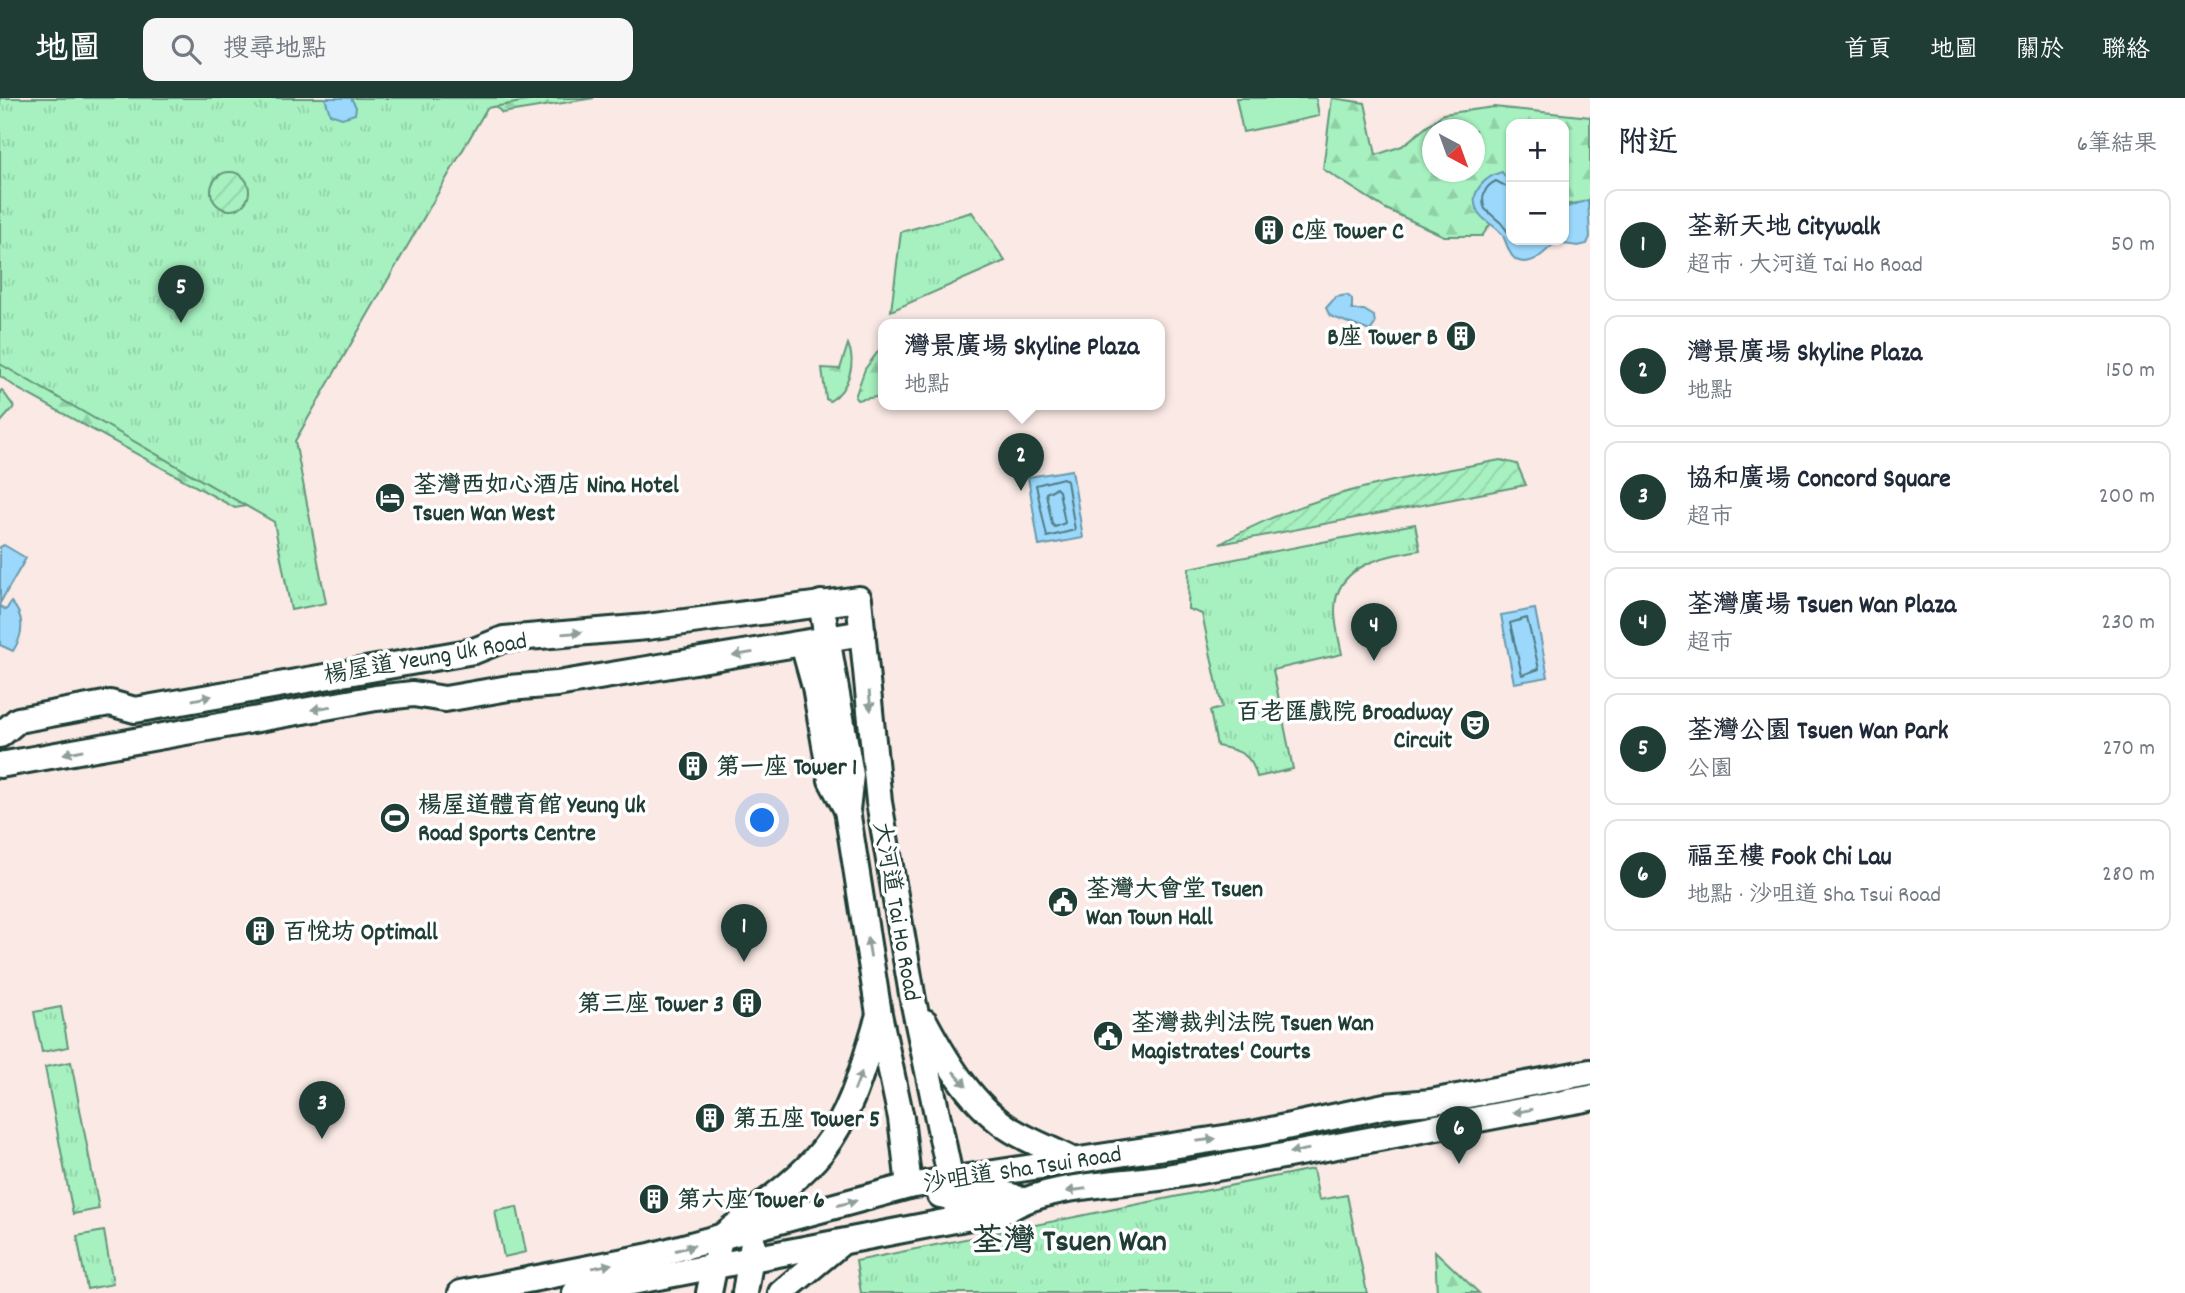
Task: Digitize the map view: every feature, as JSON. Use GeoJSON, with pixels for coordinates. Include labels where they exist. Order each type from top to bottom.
{"type":"FeatureCollection","features":[{"type":"Feature","properties":{"kind":"main road","name":"楊屋道 Yeung Uk Road"},"geometry":{"type":"LineString","coordinates":[[0,735],[18,720],[110,703],[135,710],[332,673],[474,651],[504,639],[647,627],[859,599]]}},
{"type":"Feature","properties":{"kind":"main road","name":"大河道 Tai Ho Road"},"geometry":{"type":"LineString","coordinates":[[859,599],[879,802],[913,1000],[953,1199]]}},
{"type":"Feature","properties":{"kind":"main road","name":"大河道 Tai Ho Road"},"geometry":{"type":"LineString","coordinates":[[821,603],[851,775],[847,810],[879,1014],[901,1118],[909,1186]]}},
{"type":"Feature","properties":{"kind":"main road","name":"楊屋道 Yeung Uk Road"},"geometry":{"type":"LineString","coordinates":[[0,765],[376,698],[413,694],[445,699],[863,633]]}},
{"type":"Feature","properties":{"kind":"main road"},"geometry":{"type":"LineString","coordinates":[[803,644],[815,687],[831,780],[847,810]]}},
{"type":"Feature","properties":{"kind":"main road"},"geometry":{"type":"LineString","coordinates":[[913,1000],[950,1067],[989,1111],[1011,1130],[1072,1160]]}},
{"type":"Feature","properties":{"kind":"main road","name":"大河道 Tai Ho Road"},"geometry":{"type":"LineString","coordinates":[[720,1238],[795,1179],[821,1151],[846,1112],[879,1014]]}},
{"type":"Feature","properties":{"kind":"main road","name":"沙咀道 Sha Tsui Road"},"geometry":{"type":"LineString","coordinates":[[575,1293],[672,1285],[713,1265],[845,1239],[953,1199],[1072,1160],[1257,1133],[1385,1106],[1431,1102],[1590,1072]]}},
{"type":"Feature","properties":{"kind":"main road","name":"沙咀道 Sha Tsui Road"},"geometry":{"type":"LineString","coordinates":[[461,1293],[650,1256],[909,1186],[953,1199],[1007,1210],[1022,1200],[1172,1176],[1590,1098]]}},
{"type":"Feature","properties":{"kind":"main road"},"geometry":{"type":"LineString","coordinates":[[745,1293],[757,1225]]}},
{"type":"Feature","properties":{"kind":"main road"},"geometry":{"type":"LineString","coordinates":[[709,1293],[720,1238]]}},
{"type":"Feature","properties":{"kind":"main road"},"geometry":{"type":"LineString","coordinates":[[781,1293],[845,1239]]}},
{"type":"Feature","properties":{"kind":"green space"},"geometry":{"type":"Polygon","coordinates":[[[0,98],[545,98],[487,108],[295,441],[326,603],[291,610],[274,522],[0,364],[0,98]]]}},
{"type":"Feature","properties":{"kind":"green space"},"geometry":{"type":"Polygon","coordinates":[[[488,98],[594,98],[502,113],[488,98]]]}},
{"type":"Feature","properties":{"kind":"green space"},"geometry":{"type":"Polygon","coordinates":[[[1236,98],[1316,98],[1319,116],[1243,132],[1236,98]]]}},
{"type":"Feature","properties":{"kind":"green space"},"geometry":{"type":"Polygon","coordinates":[[[1332,98],[1365,103],[1376,155],[1402,146],[1422,130],[1422,182],[1485,182],[1485,119],[1437,119],[1443,114],[1494,107],[1590,117],[1590,205],[1584,202],[1569,204],[1569,119],[1506,119],[1506,211],[1499,212],[1482,236],[1444,236],[1386,209],[1323,169],[1332,98]]]}},
{"type":"Feature","properties":{"kind":"green space"},"geometry":{"type":"Polygon","coordinates":[[[230,172],[243,178],[249,191],[243,204],[230,210],[217,204],[211,191],[217,178],[230,172]]]}},
{"type":"Feature","properties":{"kind":"green space"},"geometry":{"type":"Polygon","coordinates":[[[972,212],[1005,261],[891,311],[901,232],[972,212]]]}},
{"type":"Feature","properties":{"kind":"green space"},"geometry":{"type":"Polygon","coordinates":[[[0,331],[273,501],[235,508],[20,390],[0,376],[0,331]]]}},
{"type":"Feature","properties":{"kind":"green space"},"geometry":{"type":"Polygon","coordinates":[[[848,344],[852,360],[849,376],[842,390],[830,401],[826,399],[822,368],[840,369],[848,344]]]}},
{"type":"Feature","properties":{"kind":"green space"},"geometry":{"type":"Polygon","coordinates":[[[878,352],[878,397],[857,400],[855,397],[865,369],[878,352]]]}},
{"type":"Feature","properties":{"kind":"green space"},"geometry":{"type":"Polygon","coordinates":[[[2,390],[14,407],[0,423],[0,391],[2,390]]]}},
{"type":"Feature","properties":{"kind":"green space"},"geometry":{"type":"Polygon","coordinates":[[[1500,460],[1517,464],[1526,485],[1220,544],[1253,526],[1321,500],[1391,481],[1500,460]]]}},
{"type":"Feature","properties":{"kind":"green space"},"geometry":{"type":"Polygon","coordinates":[[[1415,524],[1420,550],[1364,565],[1343,583],[1337,595],[1335,611],[1342,654],[1273,670],[1293,769],[1257,777],[1252,763],[1243,754],[1217,746],[1210,711],[1222,708],[1202,614],[1188,609],[1189,568],[1415,524]]]}},
{"type":"Feature","properties":{"kind":"green space"},"geometry":{"type":"Polygon","coordinates":[[[61,1007],[68,1047],[42,1052],[34,1012],[61,1007]]]}},
{"type":"Feature","properties":{"kind":"green space"},"geometry":{"type":"Polygon","coordinates":[[[71,1062],[99,1209],[73,1214],[45,1067],[71,1062]]]}},
{"type":"Feature","properties":{"kind":"green space"},"geometry":{"type":"Polygon","coordinates":[[[1313,1169],[1319,1200],[1347,1195],[1367,1293],[861,1293],[856,1261],[1313,1169]]]}},
{"type":"Feature","properties":{"kind":"green space"},"geometry":{"type":"Polygon","coordinates":[[[517,1207],[526,1252],[504,1257],[495,1211],[517,1207]]]}},
{"type":"Feature","properties":{"kind":"green space"},"geometry":{"type":"Polygon","coordinates":[[[104,1231],[113,1284],[87,1289],[77,1236],[104,1231]]]}},
{"type":"Feature","properties":{"kind":"green space"},"geometry":{"type":"Polygon","coordinates":[[[1435,1251],[1479,1293],[1437,1293],[1435,1251]]]}},
{"type":"Feature","properties":{"kind":"water"},"geometry":{"type":"Polygon","coordinates":[[[325,98],[351,98],[356,107],[355,114],[342,118],[330,114],[325,98]]]}},
{"type":"Feature","properties":{"kind":"water"},"geometry":{"type":"Polygon","coordinates":[[[1502,172],[1506,178],[1506,243],[1502,234],[1480,215],[1475,205],[1480,186],[1490,177],[1502,172]]]}},
{"type":"Feature","properties":{"kind":"water"},"geometry":{"type":"Polygon","coordinates":[[[1588,200],[1590,237],[1587,244],[1569,245],[1569,206],[1588,200]]]}},
{"type":"Feature","properties":{"kind":"water"},"geometry":{"type":"Polygon","coordinates":[[[1507,245],[1554,245],[1533,260],[1524,262],[1515,259],[1507,245]]]}},
{"type":"Feature","properties":{"kind":"water"},"geometry":{"type":"Polygon","coordinates":[[[1347,295],[1352,299],[1352,310],[1364,310],[1374,316],[1375,324],[1370,331],[1330,316],[1326,308],[1336,297],[1347,295]]]}},
{"type":"Feature","properties":{"kind":"water"},"geometry":{"type":"Polygon","coordinates":[[[1072,470],[1083,538],[1039,546],[1028,477],[1072,470]]]}},
{"type":"Feature","properties":{"kind":"water"},"geometry":{"type":"Polygon","coordinates":[[[4,545],[26,558],[0,603],[0,547],[4,545]]]}},
{"type":"Feature","properties":{"kind":"water"},"geometry":{"type":"Polygon","coordinates":[[[11,602],[21,619],[21,632],[13,651],[0,645],[0,606],[6,610],[11,602]]]}},
{"type":"Feature","properties":{"kind":"water"},"geometry":{"type":"Polygon","coordinates":[[[1535,609],[1548,677],[1514,683],[1501,615],[1535,609]]]}},
{"type":"Feature","properties":{"kind":"place","name":"C座 Tower C"},"geometry":{"type":"Point","coordinates":[1269,230]}},
{"type":"Feature","properties":{"kind":"place","name":"荃灣公園 Tsuen Wan Park"},"geometry":{"type":"Point","coordinates":[181,323]}},
{"type":"Feature","properties":{"kind":"place","name":"B座 Tower B"},"geometry":{"type":"Point","coordinates":[1461,336]}},
{"type":"Feature","properties":{"kind":"place","name":"灣景廣場 Skyline Plaza"},"geometry":{"type":"Point","coordinates":[1021,491]}},
{"type":"Feature","properties":{"kind":"place","name":"荃灣西如心酒店 Nina Hotel Tsuen Wan West"},"geometry":{"type":"Point","coordinates":[390,498]}},
{"type":"Feature","properties":{"kind":"place","name":"荃灣廣場 Tsuen Wan Plaza"},"geometry":{"type":"Point","coordinates":[1374,661]}},
{"type":"Feature","properties":{"kind":"place","name":"百老匯戲院 Broadway Circuit"},"geometry":{"type":"Point","coordinates":[1475,725]}},
{"type":"Feature","properties":{"kind":"place","name":"第一座 Tower 1"},"geometry":{"type":"Point","coordinates":[693,766]}},
{"type":"Feature","properties":{"kind":"place","name":"楊屋道體育館 Yeung Uk Road Sports Centre"},"geometry":{"type":"Point","coordinates":[395,818]}},
{"type":"Feature","properties":{"kind":"place","name":"荃灣大會堂 Tsuen Wan Town Hall"},"geometry":{"type":"Point","coordinates":[1063,902]}},
{"type":"Feature","properties":{"kind":"place","name":"百悅坊 Optimall"},"geometry":{"type":"Point","coordinates":[260,931]}},
{"type":"Feature","properties":{"kind":"place","name":"荃新天地 Citywalk"},"geometry":{"type":"Point","coordinates":[744,962]}},
{"type":"Feature","properties":{"kind":"place","name":"第三座 Tower 3"},"geometry":{"type":"Point","coordinates":[747,1003]}},
{"type":"Feature","properties":{"kind":"place","name":"荃灣裁判法院 Tsuen Wan Magistrates' Courts"},"geometry":{"type":"Point","coordinates":[1108,1036]}},
{"type":"Feature","properties":{"kind":"place","name":"第五座 Tower 5"},"geometry":{"type":"Point","coordinates":[710,1118]}},
{"type":"Feature","properties":{"kind":"place","name":"協和廣場 Concord Square"},"geometry":{"type":"Point","coordinates":[322,1139]}},
{"type":"Feature","properties":{"kind":"place","name":"福至樓 Fook Chi Lau"},"geometry":{"type":"Point","coordinates":[1459,1164]}},
{"type":"Feature","properties":{"kind":"place","name":"第六座 Tower 6"},"geometry":{"type":"Point","coordinates":[654,1199]}},
{"type":"Feature","properties":{"kind":"district","name":"荃灣 Tsuen Wan"},"geometry":{"type":"Point","coordinates":[1069,1239]}}]}
